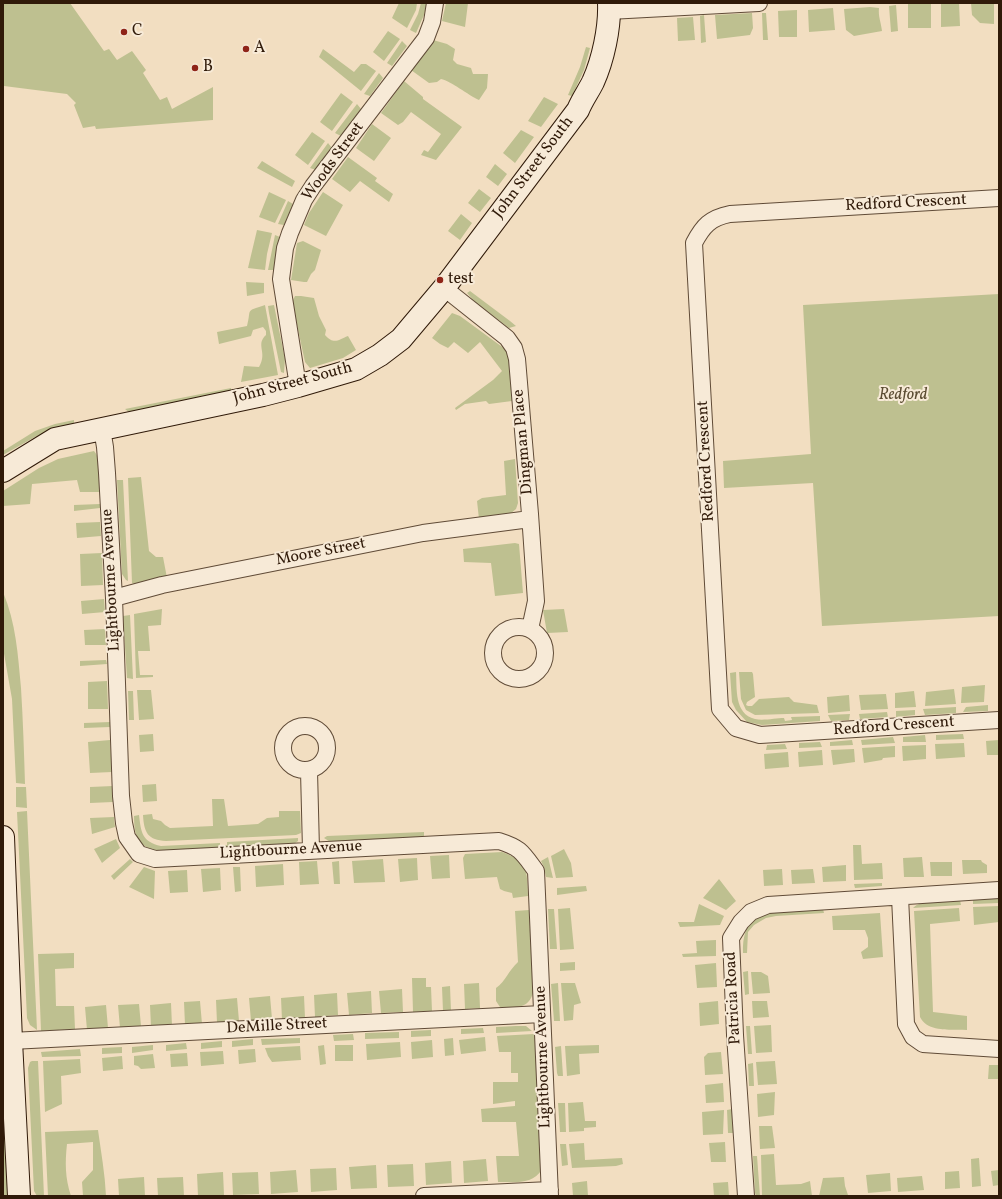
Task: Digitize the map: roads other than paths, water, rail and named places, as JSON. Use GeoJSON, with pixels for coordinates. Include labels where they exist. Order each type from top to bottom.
{"type":"FeatureCollection","features":[{"type":"Feature","properties":{"kind":"street","name":"Woods Street"},"geometry":{"type":"LineString","coordinates":[[298,386],[281,279],[284,254],[290,233],[304,200],[313,186],[426,38],[432,22],[434,3]]}},
{"type":"Feature","properties":{"kind":"street"},"geometry":{"type":"LineString","coordinates":[[609,7],[758,3]]}},
{"type":"Feature","properties":{"kind":"street","name":"John Street South"},"geometry":{"type":"LineString","coordinates":[[3,471],[55,439],[263,395],[356,369],[380,355],[401,339],[444,288],[578,110],[593,81],[605,45],[609,7]]}},
{"type":"Feature","properties":{"kind":"street","name":"Redford Crescent"},"geometry":{"type":"LineString","coordinates":[[999,198],[730,214],[720,216],[707,224],[700,232],[694,243],[720,709],[736,728],[760,735],[999,720]]}},
{"type":"Feature","properties":{"kind":"street","name":"Dingman Place"},"geometry":{"type":"LineString","coordinates":[[444,288],[505,336],[514,348],[517,359],[536,601],[530,629]]}},
{"type":"Feature","properties":{"kind":"street","name":"Lightbourne Avenue"},"geometry":{"type":"LineString","coordinates":[[102,429],[106,467],[114,598],[119,748],[124,823],[127,837],[139,854],[156,859],[498,841],[515,846],[524,854],[536,871],[550,1193]]}},
{"type":"Feature","properties":{"kind":"street","name":"Moore Street"},"geometry":{"type":"LineString","coordinates":[[114,598],[162,585],[423,533],[530,519]]}},
{"type":"Feature","properties":{"kind":"street"},"geometry":{"type":"LineString","coordinates":[[309,771],[311,850]]}},
{"type":"Feature","properties":{"kind":"street"},"geometry":{"type":"LineString","coordinates":[[3,836],[19,1196]]}},
{"type":"Feature","properties":{"kind":"street","name":"Patricia Road"},"geometry":{"type":"LineString","coordinates":[[746,1196],[735,1035],[731,938],[741,922],[751,912],[768,905],[999,890]]}},
{"type":"Feature","properties":{"kind":"street"},"geometry":{"type":"LineString","coordinates":[[900,897],[906,1024],[913,1037],[923,1044],[999,1049]]}},
{"type":"Feature","properties":{"kind":"street","name":"DeMille Street"},"geometry":{"type":"LineString","coordinates":[[11,1041],[542,1014]]}},
{"type":"Feature","properties":{"kind":"street"},"geometry":{"type":"LineString","coordinates":[[424,1196],[550,1193]]}},
{"type":"Feature","properties":{"kind":"place","name":"C"},"geometry":{"type":"Point","coordinates":[124,32]}},
{"type":"Feature","properties":{"kind":"place","name":"A"},"geometry":{"type":"Point","coordinates":[246,49]}},
{"type":"Feature","properties":{"kind":"place","name":"B"},"geometry":{"type":"Point","coordinates":[195,68]}},
{"type":"Feature","properties":{"kind":"place","name":"test"},"geometry":{"type":"Point","coordinates":[440,280]}},
{"type":"Feature","properties":{"kind":"park label","name":"Redford"},"geometry":{"type":"Point","coordinates":[903,396]}}]}
